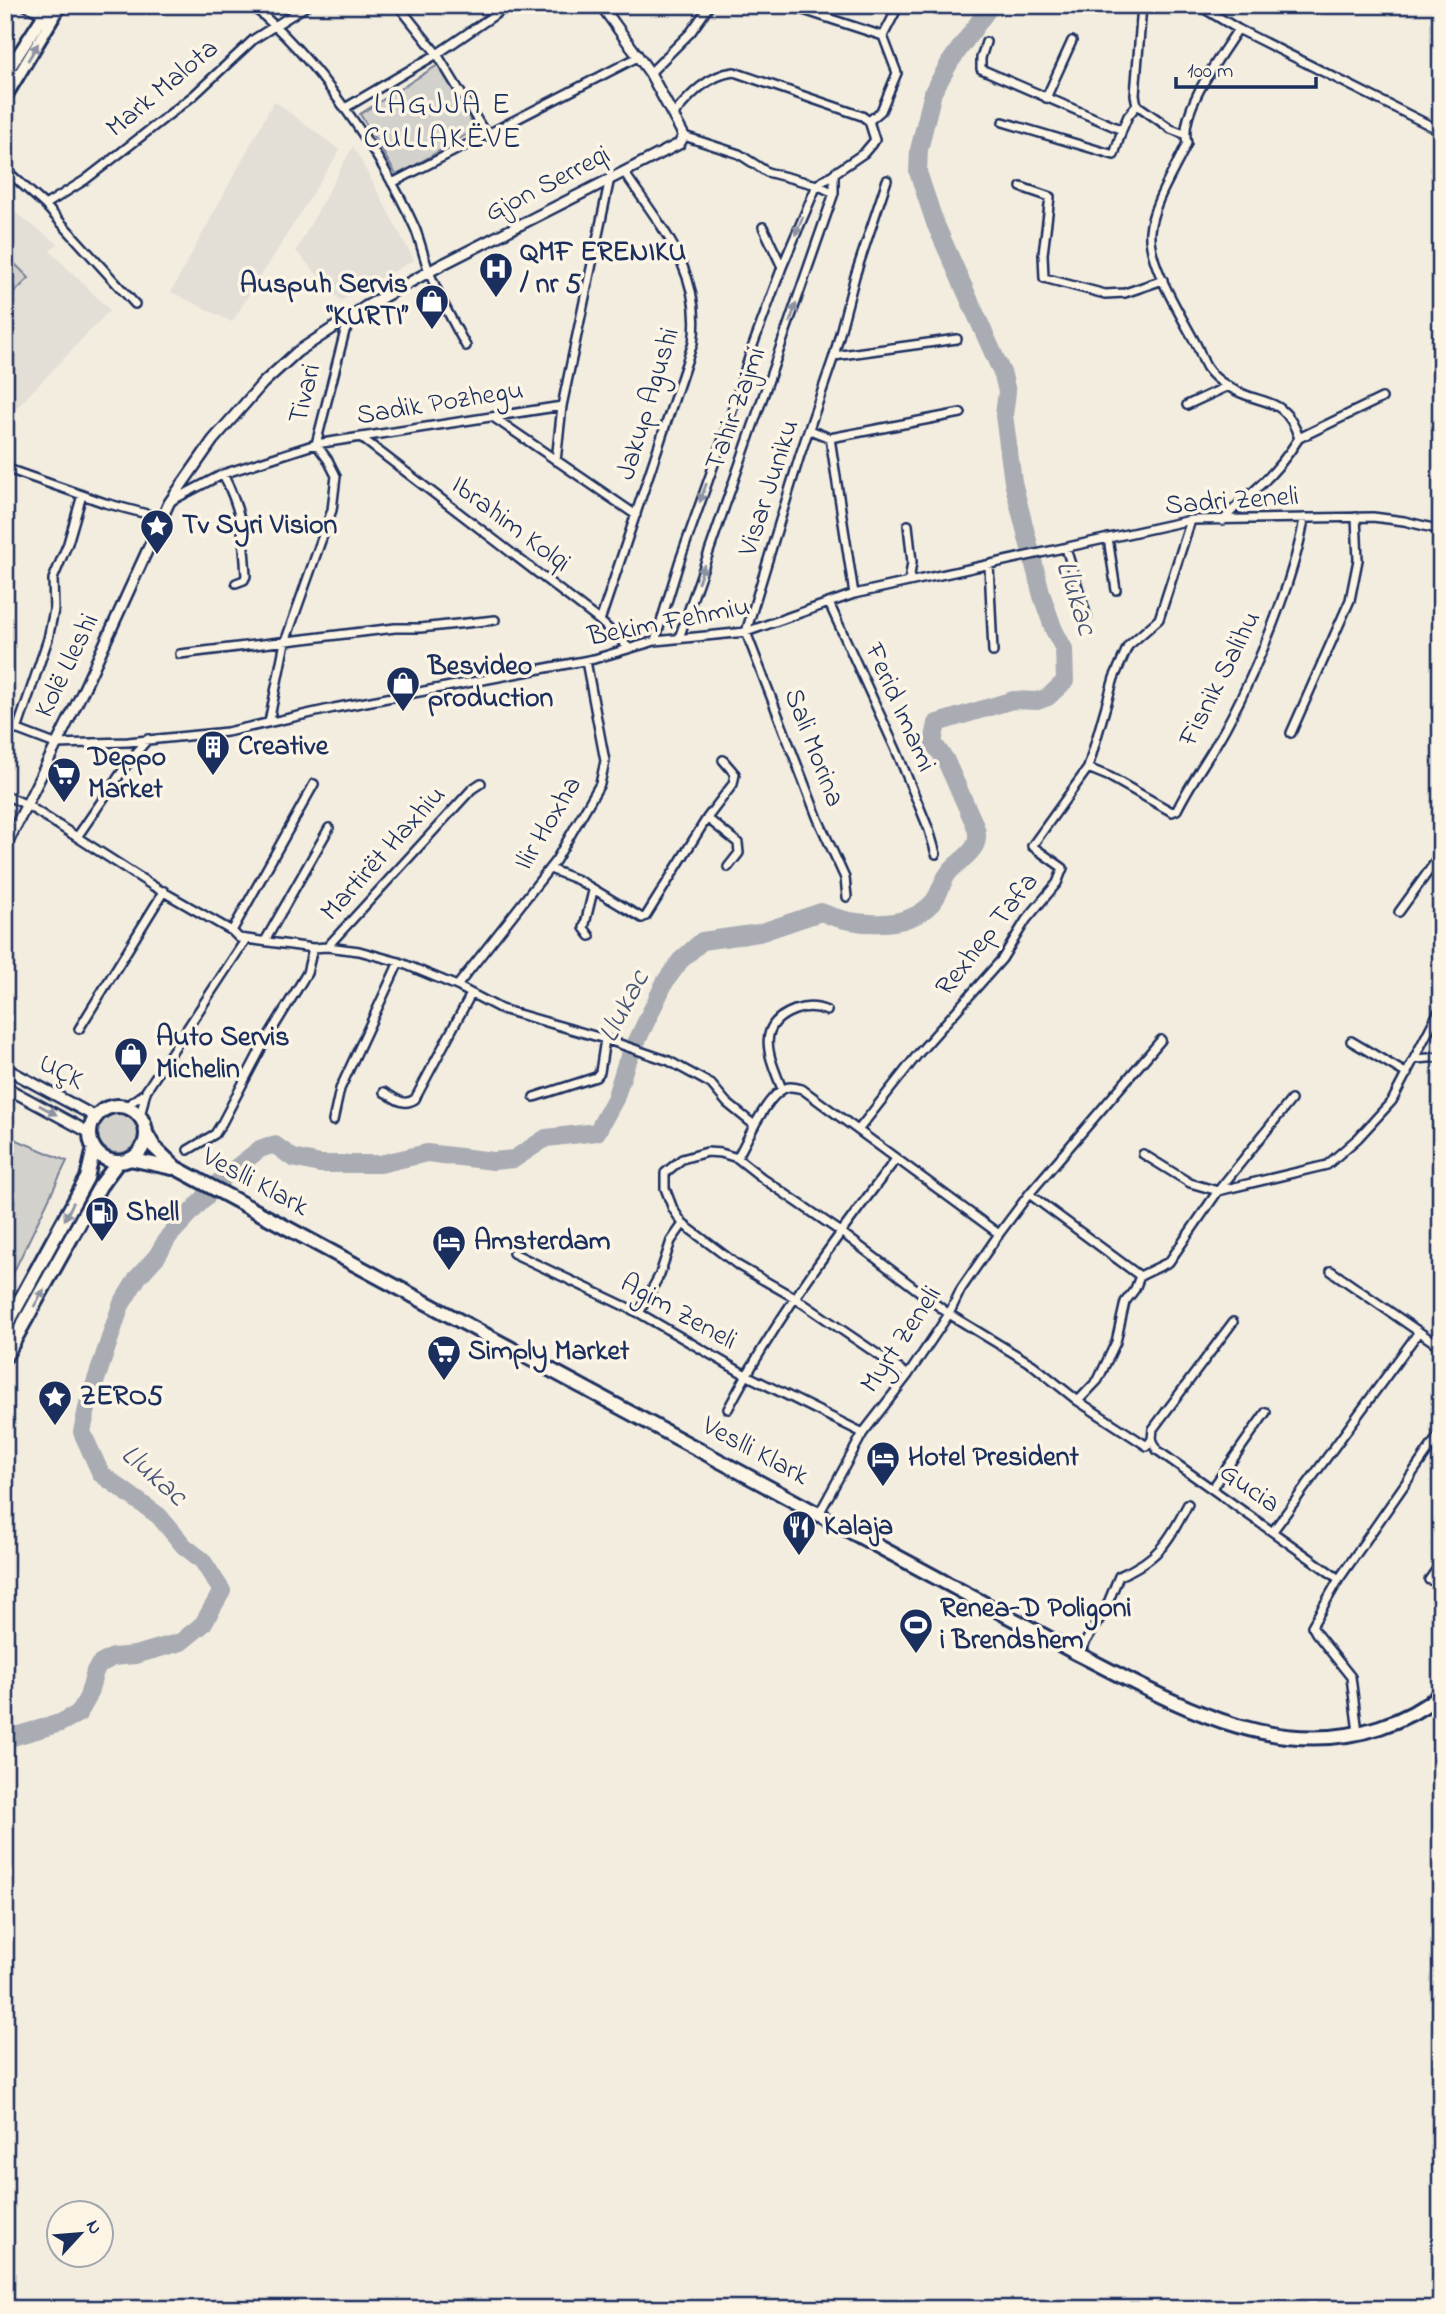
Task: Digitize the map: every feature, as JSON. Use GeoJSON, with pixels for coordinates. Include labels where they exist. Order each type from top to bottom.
{"type":"FeatureCollection","features":[{"type":"Feature","properties":{"kind":"main road"},"geometry":{"type":"LineString","coordinates":[[5,75],[43,16],[56,8]]}},
{"type":"Feature","properties":{"kind":"main road"},"geometry":{"type":"LineString","coordinates":[[5,98],[56,8]]}},
{"type":"Feature","properties":{"kind":"main road"},"geometry":{"type":"LineString","coordinates":[[5,1357],[100,1186],[124,1160],[141,1149],[146,1133],[140,1117],[125,1107],[109,1108],[96,1117],[90,1133],[94,1147],[104,1158],[124,1160]]}},
{"type":"Feature","properties":{"kind":"main road","name":"Veslli Klark"},"geometry":{"type":"LineString","coordinates":[[146,1133],[154,1147],[176,1168],[1078,1654],[1184,1707],[1229,1724],[1304,1740],[1358,1734],[1395,1722],[1431,1703],[1441,1694]]}},
{"type":"Feature","properties":{"kind":"main road"},"geometry":{"type":"LineString","coordinates":[[5,1328],[87,1178],[94,1147]]}},
{"type":"Feature","properties":{"kind":"main road","name":"Veslli Klark"},"geometry":{"type":"LineString","coordinates":[[124,1160],[176,1168]]}},
{"type":"Feature","properties":{"kind":"street"},"geometry":{"type":"LineString","coordinates":[[23,5],[43,16]]}},
{"type":"Feature","properties":{"kind":"street"},"geometry":{"type":"LineString","coordinates":[[250,5],[275,25],[345,108],[392,183],[415,229],[429,271],[466,345]]}},
{"type":"Feature","properties":{"kind":"street","name":"Mark Malota"},"geometry":{"type":"LineString","coordinates":[[45,205],[85,180],[194,95],[254,39],[308,5]]}},
{"type":"Feature","properties":{"kind":"street"},"geometry":{"type":"LineString","coordinates":[[398,5],[437,54],[487,136]]}},
{"type":"Feature","properties":{"kind":"street"},"geometry":{"type":"LineString","coordinates":[[345,108],[437,54],[509,5]]}},
{"type":"Feature","properties":{"kind":"street"},"geometry":{"type":"LineString","coordinates":[[650,73],[691,32],[710,5]]}},
{"type":"Feature","properties":{"kind":"street"},"geometry":{"type":"LineString","coordinates":[[788,5],[883,36]]}},
{"type":"Feature","properties":{"kind":"street"},"geometry":{"type":"LineString","coordinates":[[869,121],[881,111],[897,73],[883,36],[899,5]]}},
{"type":"Feature","properties":{"kind":"street"},"geometry":{"type":"LineString","coordinates":[[1142,5],[1135,95],[1138,105],[1171,129],[1184,134]]}},
{"type":"Feature","properties":{"kind":"street"},"geometry":{"type":"LineString","coordinates":[[1198,5],[1238,29],[1441,131]]}},
{"type":"Feature","properties":{"kind":"street"},"geometry":{"type":"LineString","coordinates":[[602,6],[650,73],[684,136],[739,154],[767,172],[817,185],[834,193]]}},
{"type":"Feature","properties":{"kind":"street"},"geometry":{"type":"LineString","coordinates":[[1238,29],[1202,88],[1185,124],[1187,143],[1164,188],[1150,230],[1151,246],[1163,280],[1212,374],[1228,386],[1271,401],[1291,418],[1299,439]]}},
{"type":"Feature","properties":{"kind":"street"},"geometry":{"type":"LineString","coordinates":[[1046,98],[1072,41]]}},
{"type":"Feature","properties":{"kind":"street"},"geometry":{"type":"LineString","coordinates":[[986,42],[981,69],[1122,130]]}},
{"type":"Feature","properties":{"kind":"street"},"geometry":{"type":"LineString","coordinates":[[392,183],[638,57]]}},
{"type":"Feature","properties":{"kind":"street"},"geometry":{"type":"LineString","coordinates":[[674,114],[688,96],[712,78],[722,73],[734,72],[862,116],[869,121],[875,140],[864,153],[817,185]]}},
{"type":"Feature","properties":{"kind":"street"},"geometry":{"type":"LineString","coordinates":[[1003,122],[1114,155],[1128,116],[1138,105]]}},
{"type":"Feature","properties":{"kind":"street","name":"Gjon Serreqi"},"geometry":{"type":"LineString","coordinates":[[429,271],[679,144],[684,136]]}},
{"type":"Feature","properties":{"kind":"street"},"geometry":{"type":"LineString","coordinates":[[5,169],[45,205],[135,304]]}},
{"type":"Feature","properties":{"kind":"street","name":"Jakup Agushi"},"geometry":{"type":"LineString","coordinates":[[600,621],[693,343],[697,319],[690,280],[676,248],[624,172]]}},
{"type":"Feature","properties":{"kind":"street","name":"Tahir Zajmi"},"geometry":{"type":"LineString","coordinates":[[679,638],[834,193],[834,174]]}},
{"type":"Feature","properties":{"kind":"street"},"geometry":{"type":"LineString","coordinates":[[556,461],[562,406],[610,178]]}},
{"type":"Feature","properties":{"kind":"street","name":"Visar Juniku"},"geometry":{"type":"LineString","coordinates":[[746,632],[887,180]]}},
{"type":"Feature","properties":{"kind":"street","name":"Tahir Zajmi"},"geometry":{"type":"LineString","coordinates":[[655,641],[695,515],[782,267],[817,185]]}},
{"type":"Feature","properties":{"kind":"street"},"geometry":{"type":"LineString","coordinates":[[1021,187],[1050,197],[1043,254],[1044,278],[1105,294],[1125,293],[1163,280]]}},
{"type":"Feature","properties":{"kind":"street"},"geometry":{"type":"LineString","coordinates":[[763,227],[782,267]]}},
{"type":"Feature","properties":{"kind":"street","name":"Tivari"},"geometry":{"type":"LineString","coordinates":[[269,722],[285,642],[332,510],[336,476],[316,444],[345,331],[365,307],[429,271]]}},
{"type":"Feature","properties":{"kind":"street","name":"Kolë Lleshi"},"geometry":{"type":"LineString","coordinates":[[5,848],[82,693],[169,503],[213,440],[263,383],[297,352],[365,307]]}},
{"type":"Feature","properties":{"kind":"street"},"geometry":{"type":"LineString","coordinates":[[834,356],[957,339]]}},
{"type":"Feature","properties":{"kind":"street"},"geometry":{"type":"LineString","coordinates":[[1187,405],[1228,386]]}},
{"type":"Feature","properties":{"kind":"street"},"geometry":{"type":"LineString","coordinates":[[1223,520],[1235,506],[1257,489],[1299,439],[1382,398]]}},
{"type":"Feature","properties":{"kind":"street","name":"Sadik Pozhegu"},"geometry":{"type":"LineString","coordinates":[[169,503],[223,474],[316,444],[363,439],[562,406]]}},
{"type":"Feature","properties":{"kind":"street"},"geometry":{"type":"LineString","coordinates":[[810,430],[830,438],[961,413]]}},
{"type":"Feature","properties":{"kind":"street"},"geometry":{"type":"LineString","coordinates":[[493,417],[636,515]]}},
{"type":"Feature","properties":{"kind":"street"},"geometry":{"type":"LineString","coordinates":[[830,438],[854,594]]}},
{"type":"Feature","properties":{"kind":"street","name":"Ibrahim Kolqi"},"geometry":{"type":"LineString","coordinates":[[363,439],[600,621],[629,648]]}},
{"type":"Feature","properties":{"kind":"street"},"geometry":{"type":"LineString","coordinates":[[5,468],[82,495],[162,518]]}},
{"type":"Feature","properties":{"kind":"street"},"geometry":{"type":"LineString","coordinates":[[223,474],[236,500],[242,523],[246,576],[244,580],[236,583]]}},
{"type":"Feature","properties":{"kind":"street"},"geometry":{"type":"LineString","coordinates":[[17,730],[48,639],[54,610],[53,579],[68,543],[82,495]]}},
{"type":"Feature","properties":{"kind":"street"},"geometry":{"type":"LineString","coordinates":[[1291,733],[1350,600],[1358,560],[1356,517]]}},
{"type":"Feature","properties":{"kind":"street","name":"Sadri Zeneli"},"geometry":{"type":"LineString","coordinates":[[989,565],[1191,520],[1356,517],[1404,521],[1441,530]]}},
{"type":"Feature","properties":{"kind":"street","name":"Fisnik Salihu"},"geometry":{"type":"LineString","coordinates":[[1088,768],[1110,777],[1172,812],[1177,810],[1192,779],[1225,730],[1256,669],[1276,620],[1300,547],[1304,518]]}},
{"type":"Feature","properties":{"kind":"street","name":"Rexhep Tafa"},"geometry":{"type":"LineString","coordinates":[[859,1129],[918,1054],[1002,959],[1026,920],[1057,883],[1063,868],[1032,846],[1088,768],[1114,678],[1128,646],[1159,619],[1191,520]]}},
{"type":"Feature","properties":{"kind":"street"},"geometry":{"type":"LineString","coordinates":[[908,525],[912,562],[909,582]]}},
{"type":"Feature","properties":{"kind":"street"},"geometry":{"type":"LineString","coordinates":[[1108,538],[1116,590]]}},
{"type":"Feature","properties":{"kind":"street"},"geometry":{"type":"LineString","coordinates":[[1066,548],[1087,617]]}},
{"type":"Feature","properties":{"kind":"street"},"geometry":{"type":"LineString","coordinates":[[989,565],[993,652]]}},
{"type":"Feature","properties":{"kind":"street","name":"Bekim Fehmiu"},"geometry":{"type":"LineString","coordinates":[[55,744],[90,744],[227,732],[586,661],[655,641],[746,632],[854,594],[989,565]]}},
{"type":"Feature","properties":{"kind":"street","name":"Ferid Imami"},"geometry":{"type":"LineString","coordinates":[[829,603],[897,751],[936,853]]}},
{"type":"Feature","properties":{"kind":"street"},"geometry":{"type":"LineString","coordinates":[[180,654],[396,628],[495,620]]}},
{"type":"Feature","properties":{"kind":"street","name":"Sali Morina"},"geometry":{"type":"LineString","coordinates":[[746,632],[818,820],[845,878],[847,897]]}},
{"type":"Feature","properties":{"kind":"street","name":"Ilir Hoxha"},"geometry":{"type":"LineString","coordinates":[[457,986],[550,869],[600,784],[605,761],[586,661]]}},
{"type":"Feature","properties":{"kind":"street"},"geometry":{"type":"LineString","coordinates":[[5,725],[55,744]]}},
{"type":"Feature","properties":{"kind":"street"},"geometry":{"type":"LineString","coordinates":[[76,837],[130,760],[149,739]]}},
{"type":"Feature","properties":{"kind":"street"},"geometry":{"type":"LineString","coordinates":[[550,869],[578,880],[639,918],[646,916],[707,818],[733,784],[735,774],[723,760]]}},
{"type":"Feature","properties":{"kind":"street","name":"Martirët Haxhiu"},"geometry":{"type":"LineString","coordinates":[[327,947],[472,789],[481,783]]}},
{"type":"Feature","properties":{"kind":"street"},"geometry":{"type":"LineString","coordinates":[[232,931],[314,784]]}},
{"type":"Feature","properties":{"kind":"street"},"geometry":{"type":"LineString","coordinates":[[5,795],[27,805],[232,931],[239,938],[359,951],[399,962],[457,986],[501,1009],[669,1061],[711,1084],[727,1103],[753,1124]]}},
{"type":"Feature","properties":{"kind":"street"},"geometry":{"type":"LineString","coordinates":[[707,818],[738,843],[739,853],[728,867]]}},
{"type":"Feature","properties":{"kind":"street"},"geometry":{"type":"LineString","coordinates":[[265,941],[329,828]]}},
{"type":"Feature","properties":{"kind":"street"},"geometry":{"type":"LineString","coordinates":[[1399,912],[1441,854]]}},
{"type":"Feature","properties":{"kind":"street"},"geometry":{"type":"LineString","coordinates":[[79,1029],[164,891]]}},
{"type":"Feature","properties":{"kind":"street"},"geometry":{"type":"LineString","coordinates":[[590,936],[584,928],[593,891]]}},
{"type":"Feature","properties":{"kind":"street"},"geometry":{"type":"LineString","coordinates":[[125,1107],[146,1091],[246,939]]}},
{"type":"Feature","properties":{"kind":"street"},"geometry":{"type":"LineString","coordinates":[[188,1150],[215,1134],[222,1123],[263,1045],[307,973],[313,948]]}},
{"type":"Feature","properties":{"kind":"street"},"geometry":{"type":"LineString","coordinates":[[333,1121],[340,1089],[399,962]]}},
{"type":"Feature","properties":{"kind":"street"},"geometry":{"type":"LineString","coordinates":[[384,1092],[401,1102],[415,1099],[471,994]]}},
{"type":"Feature","properties":{"kind":"street"},"geometry":{"type":"LineString","coordinates":[[782,1090],[767,1042],[769,1029],[780,1016],[798,1009],[818,1007],[827,1011]]}},
{"type":"Feature","properties":{"kind":"street"},"geometry":{"type":"LineString","coordinates":[[1143,1154],[1190,1182],[1218,1191],[1327,1165],[1359,1138],[1392,1101],[1441,1007]]}},
{"type":"Feature","properties":{"kind":"street"},"geometry":{"type":"LineString","coordinates":[[534,1097],[596,1077],[600,1072],[605,1039]]}},
{"type":"Feature","properties":{"kind":"street","name":"Myrt Zeneli"},"geometry":{"type":"LineString","coordinates":[[819,1514],[863,1433],[908,1375],[949,1314],[961,1289],[999,1234],[1161,1040]]}},
{"type":"Feature","properties":{"kind":"street"},"geometry":{"type":"LineString","coordinates":[[1351,1041],[1407,1074]]}},
{"type":"Feature","properties":{"kind":"street"},"geometry":{"type":"LineString","coordinates":[[1416,1059],[1441,1058]]}},
{"type":"Feature","properties":{"kind":"street","name":"UÇK"},"geometry":{"type":"LineString","coordinates":[[5,1068],[96,1117]]}},
{"type":"Feature","properties":{"kind":"street","name":"UÇK"},"geometry":{"type":"LineString","coordinates":[[5,1087],[90,1133]]}},
{"type":"Feature","properties":{"kind":"street"},"geometry":{"type":"LineString","coordinates":[[737,1157],[753,1124],[782,1090],[790,1087],[802,1089],[999,1234]]}},
{"type":"Feature","properties":{"kind":"street"},"geometry":{"type":"LineString","coordinates":[[140,1117],[146,1091]]}},
{"type":"Feature","properties":{"kind":"street"},"geometry":{"type":"LineString","coordinates":[[1078,1401],[1098,1380],[1116,1342],[1125,1302],[1135,1289],[1140,1276],[1169,1262],[1218,1191],[1291,1100]]}},
{"type":"Feature","properties":{"kind":"street"},"geometry":{"type":"LineString","coordinates":[[908,1375],[795,1298],[739,1266],[683,1224],[673,1209],[665,1188],[665,1173],[682,1159],[707,1152],[737,1157],[765,1181],[841,1232],[949,1314],[1033,1365],[1078,1401],[1147,1446],[1156,1424],[1170,1409],[1233,1322]]}},
{"type":"Feature","properties":{"kind":"street","name":"Agim Zeneli"},"geometry":{"type":"LineString","coordinates":[[746,1375],[841,1232],[897,1159]]}},
{"type":"Feature","properties":{"kind":"street"},"geometry":{"type":"LineString","coordinates":[[1030,1194],[1140,1276]]}},
{"type":"Feature","properties":{"kind":"street"},"geometry":{"type":"LineString","coordinates":[[639,1313],[660,1274],[671,1241],[683,1224]]}},
{"type":"Feature","properties":{"kind":"street","name":"Agim Zeneli"},"geometry":{"type":"LineString","coordinates":[[513,1253],[639,1313],[746,1375],[863,1433]]}},
{"type":"Feature","properties":{"kind":"street"},"geometry":{"type":"LineString","coordinates":[[1331,1271],[1441,1347]]}},
{"type":"Feature","properties":{"kind":"street"},"geometry":{"type":"LineString","coordinates":[[1273,1531],[1418,1333]]}},
{"type":"Feature","properties":{"kind":"street"},"geometry":{"type":"LineString","coordinates":[[728,1409],[746,1375]]}},
{"type":"Feature","properties":{"kind":"street"},"geometry":{"type":"LineString","coordinates":[[1212,1489],[1266,1412]]}},
{"type":"Feature","properties":{"kind":"street"},"geometry":{"type":"LineString","coordinates":[[1358,1734],[1351,1677],[1312,1626],[1339,1579],[1441,1432]]}},
{"type":"Feature","properties":{"kind":"street","name":"Gucia"},"geometry":{"type":"LineString","coordinates":[[1152,1439],[1157,1450],[1339,1579]]}},
{"type":"Feature","properties":{"kind":"street"},"geometry":{"type":"LineString","coordinates":[[1078,1654],[1105,1611],[1119,1576],[1150,1560],[1169,1539],[1188,1504]]}},
{"type":"Feature","properties":{"kind":"street"},"geometry":{"type":"LineString","coordinates":[[1429,1580],[1441,1563]]}},
{"type":"Feature","properties":{"kind":"shaded area"},"geometry":{"type":"Polygon","coordinates":[[[438,65],[476,129],[397,176],[360,114],[438,65]]]}},
{"type":"Feature","properties":{"kind":"shaded area"},"geometry":{"type":"Polygon","coordinates":[[[274,101],[340,150],[232,322],[171,292],[274,101]]]}},
{"type":"Feature","properties":{"kind":"shaded area"},"geometry":{"type":"Polygon","coordinates":[[[353,146],[414,260],[341,301],[296,251],[353,146]]]}},
{"type":"Feature","properties":{"kind":"shaded area"},"geometry":{"type":"Polygon","coordinates":[[[5,205],[58,244],[50,251],[110,310],[5,420],[5,205]]]}},
{"type":"Feature","properties":{"kind":"shaded area"},"geometry":{"type":"Polygon","coordinates":[[[5,254],[29,278],[8,299],[5,297],[5,254]]]}},
{"type":"Feature","properties":{"kind":"shaded area"},"geometry":{"type":"Polygon","coordinates":[[[118,1113],[126,1114],[132,1119],[137,1125],[137,1141],[132,1147],[126,1152],[118,1153],[110,1152],[104,1147],[99,1141],[98,1133],[99,1125],[104,1119],[110,1114],[118,1113]]]}},
{"type":"Feature","properties":{"kind":"shaded area"},"geometry":{"type":"Polygon","coordinates":[[[5,1135],[67,1161],[5,1290],[5,1135]]]}},
{"type":"Feature","properties":{"kind":"waterway","name":"Llukac"},"geometry":{"type":"LineString","coordinates":[[5,1739],[60,1723],[79,1713],[100,1664],[113,1657],[135,1655],[181,1642],[203,1624],[222,1591],[202,1560],[184,1546],[159,1516],[101,1474],[82,1432],[88,1404],[121,1305],[169,1236],[224,1177],[260,1149],[275,1145],[293,1158],[320,1164],[380,1164],[427,1153],[493,1161],[514,1159],[546,1138],[597,1132],[615,1099],[626,1064],[665,982],[680,961],[702,941],[759,933],[821,912],[863,923],[894,922],[908,918],[932,903],[948,874],[975,845],[977,832],[974,823],[945,759],[933,743],[937,723],[1013,700],[1037,701],[1048,697],[1065,681],[1064,649],[1042,596],[1013,482],[1004,415],[1007,392],[1003,375],[935,223],[918,172],[919,150],[933,92],[950,62],[991,5]]}},
{"type":"Feature","properties":{"kind":"place","name":"QMF ERENIKU / nr 5"},"geometry":{"type":"Point","coordinates":[496,299]}},
{"type":"Feature","properties":{"kind":"place","name":"Auspuh Servis “KURTI”"},"geometry":{"type":"Point","coordinates":[432,331]}},
{"type":"Feature","properties":{"kind":"place","name":"Tv Syri Vision"},"geometry":{"type":"Point","coordinates":[157,556]}},
{"type":"Feature","properties":{"kind":"place","name":"Besvideo production"},"geometry":{"type":"Point","coordinates":[403,713]}},
{"type":"Feature","properties":{"kind":"place","name":"Creative"},"geometry":{"type":"Point","coordinates":[213,777]}},
{"type":"Feature","properties":{"kind":"place","name":"Deppo Market"},"geometry":{"type":"Point","coordinates":[64,804]}},
{"type":"Feature","properties":{"kind":"place","name":"Auto Servis Michelin"},"geometry":{"type":"Point","coordinates":[131,1084]}},
{"type":"Feature","properties":{"kind":"place","name":"Shell"},"geometry":{"type":"Point","coordinates":[102,1243]}},
{"type":"Feature","properties":{"kind":"place","name":"Amsterdam"},"geometry":{"type":"Point","coordinates":[449,1272]}},
{"type":"Feature","properties":{"kind":"place","name":"Simply Market"},"geometry":{"type":"Point","coordinates":[444,1382]}},
{"type":"Feature","properties":{"kind":"place","name":"ZERO5"},"geometry":{"type":"Point","coordinates":[55,1427]}},
{"type":"Feature","properties":{"kind":"place","name":"Hotel President"},"geometry":{"type":"Point","coordinates":[883,1488]}},
{"type":"Feature","properties":{"kind":"place","name":"Kalaja"},"geometry":{"type":"Point","coordinates":[799,1557]}},
{"type":"Feature","properties":{"kind":"place","name":"Renea-D Poligoni i Brendshem"},"geometry":{"type":"Point","coordinates":[916,1655]}},
{"type":"Feature","properties":{"kind":"district","name":"LAGJJA E CULLAKËVE"},"geometry":{"type":"Point","coordinates":[443,123]}}]}
